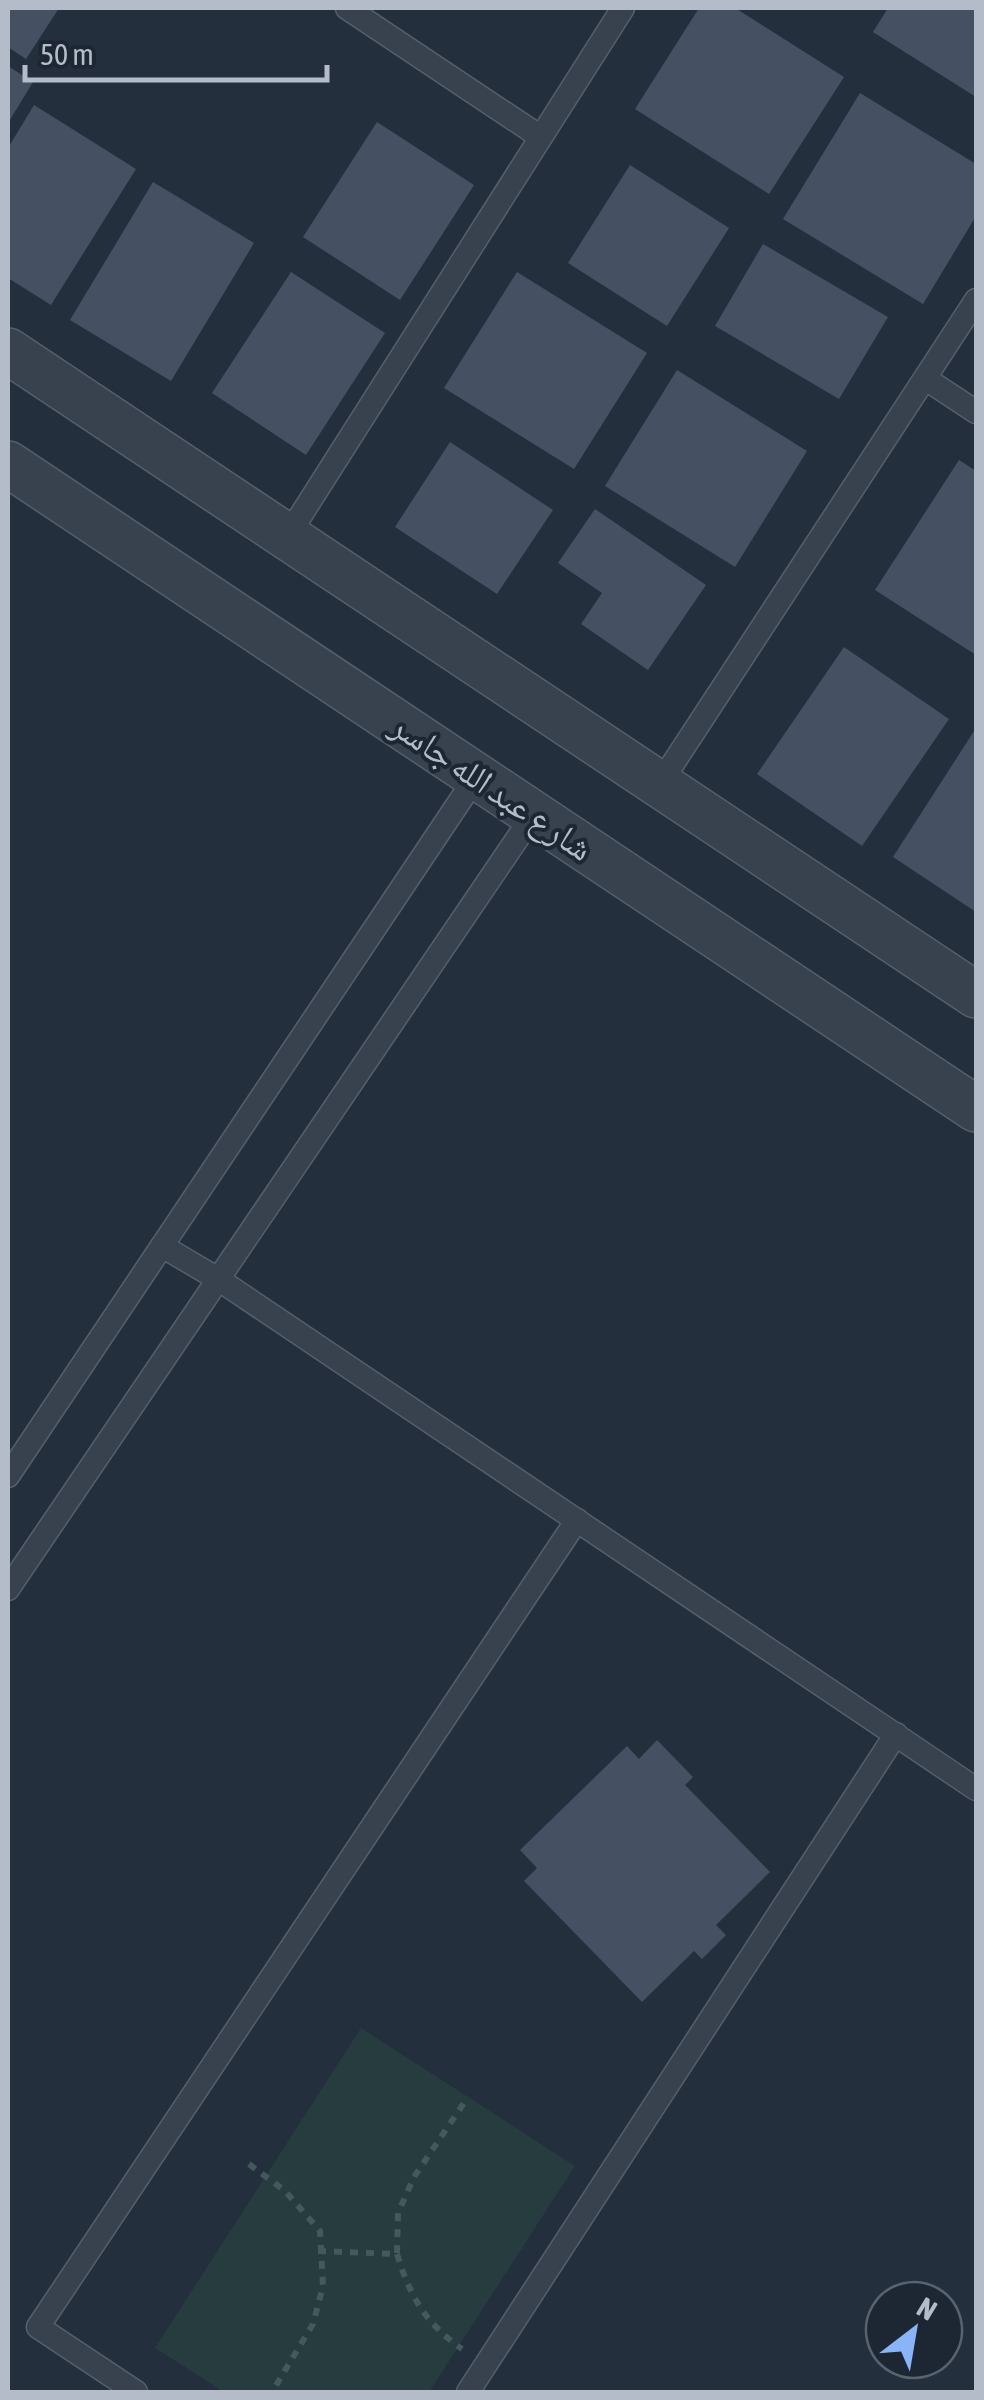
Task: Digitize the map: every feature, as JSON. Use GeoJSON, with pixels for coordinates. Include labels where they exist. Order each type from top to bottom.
{"type":"FeatureCollection","features":[{"type":"Feature","properties":{"kind":"street"},"geometry":{"type":"LineString","coordinates":[[8,351],[976,995]]}},
{"type":"Feature","properties":{"kind":"street","name":"شارع عبد الله جاسر"},"geometry":{"type":"LineString","coordinates":[[10,472],[976,1109]]}},
{"type":"Feature","properties":{"kind":"lane"},"geometry":{"type":"LineString","coordinates":[[348,8],[539,136]]}},
{"type":"Feature","properties":{"kind":"lane"},"geometry":{"type":"LineString","coordinates":[[287,537],[622,8]]}},
{"type":"Feature","properties":{"kind":"lane"},"geometry":{"type":"LineString","coordinates":[[659,784],[976,300]]}},
{"type":"Feature","properties":{"kind":"lane"},"geometry":{"type":"LineString","coordinates":[[926,379],[976,412]]}},
{"type":"Feature","properties":{"kind":"lane"},"geometry":{"type":"LineString","coordinates":[[8,1476],[476,776]]}},
{"type":"Feature","properties":{"kind":"lane"},"geometry":{"type":"LineString","coordinates":[[8,1588],[534,814]]}},
{"type":"Feature","properties":{"kind":"lane"},"geometry":{"type":"LineString","coordinates":[[162,1246],[218,1279],[976,1789]]}},
{"type":"Feature","properties":{"kind":"lane"},"geometry":{"type":"LineString","coordinates":[[136,2392],[38,2326],[578,1520]]}},
{"type":"Feature","properties":{"kind":"lane"},"geometry":{"type":"LineString","coordinates":[[468,2392],[896,1734]]}},
{"type":"Feature","properties":{"kind":"path"},"geometry":{"type":"LineString","coordinates":[[468,2097],[414,2177],[398,2213],[397,2254],[410,2296],[435,2330],[486,2366]]}},
{"type":"Feature","properties":{"kind":"path"},"geometry":{"type":"LineString","coordinates":[[249,2164],[286,2190],[320,2232],[318,2251],[323,2286],[313,2324],[272,2392]]}},
{"type":"Feature","properties":{"kind":"path"},"geometry":{"type":"LineString","coordinates":[[318,2251],[397,2254]]}},
{"type":"Feature","properties":{"kind":"green space"},"geometry":{"type":"Polygon","coordinates":[[[361,2028],[575,2166],[429,2392],[224,2392],[155,2348],[361,2028]]]}},
{"type":"Feature","properties":{"kind":"building"},"geometry":{"type":"Polygon","coordinates":[[[8,8],[59,8],[26,59],[8,47],[8,8]]]}},
{"type":"Feature","properties":{"kind":"building"},"geometry":{"type":"Polygon","coordinates":[[[699,8],[735,8],[844,77],[769,194],[635,109],[699,8]]]}},
{"type":"Feature","properties":{"kind":"building"},"geometry":{"type":"Polygon","coordinates":[[[888,8],[976,8],[976,97],[873,32],[888,8]]]}},
{"type":"Feature","properties":{"kind":"building"},"geometry":{"type":"Polygon","coordinates":[[[8,66],[33,82],[8,123],[8,66]]]}},
{"type":"Feature","properties":{"kind":"building"},"geometry":{"type":"Polygon","coordinates":[[[860,93],[976,164],[976,216],[923,304],[783,219],[860,93]]]}},
{"type":"Feature","properties":{"kind":"building"},"geometry":{"type":"Polygon","coordinates":[[[34,105],[136,169],[51,305],[8,278],[8,148],[34,105]]]}},
{"type":"Feature","properties":{"kind":"building"},"geometry":{"type":"Polygon","coordinates":[[[377,122],[474,185],[400,300],[303,237],[377,122]]]}},
{"type":"Feature","properties":{"kind":"building"},"geometry":{"type":"Polygon","coordinates":[[[630,165],[729,228],[667,326],[568,263],[630,165]]]}},
{"type":"Feature","properties":{"kind":"building"},"geometry":{"type":"Polygon","coordinates":[[[153,182],[254,243],[171,381],[70,320],[153,182]]]}},
{"type":"Feature","properties":{"kind":"building"},"geometry":{"type":"Polygon","coordinates":[[[763,244],[888,317],[839,399],[715,326],[763,244]]]}},
{"type":"Feature","properties":{"kind":"building"},"geometry":{"type":"Polygon","coordinates":[[[291,272],[385,333],[306,455],[212,393],[291,272]]]}},
{"type":"Feature","properties":{"kind":"building"},"geometry":{"type":"Polygon","coordinates":[[[517,272],[647,353],[574,469],[444,388],[517,272]]]}},
{"type":"Feature","properties":{"kind":"building"},"geometry":{"type":"Polygon","coordinates":[[[677,370],[807,451],[735,567],[605,486],[677,370]]]}},
{"type":"Feature","properties":{"kind":"building"},"geometry":{"type":"Polygon","coordinates":[[[450,442],[553,510],[497,594],[395,527],[450,442]]]}},
{"type":"Feature","properties":{"kind":"building"},"geometry":{"type":"Polygon","coordinates":[[[959,460],[976,471],[976,655],[875,590],[959,460]]]}},
{"type":"Feature","properties":{"kind":"building"},"geometry":{"type":"Polygon","coordinates":[[[595,509],[706,585],[648,670],[581,624],[602,593],[558,563],[595,509]]]}},
{"type":"Feature","properties":{"kind":"building"},"geometry":{"type":"Polygon","coordinates":[[[844,647],[949,719],[862,846],[757,774],[844,647]]]}},
{"type":"Feature","properties":{"kind":"building"},"geometry":{"type":"Polygon","coordinates":[[[976,728],[976,912],[893,857],[976,728]]]}},
{"type":"Feature","properties":{"kind":"building"},"geometry":{"type":"Polygon","coordinates":[[[657,1740],[693,1777],[685,1785],[770,1872],[716,1925],[726,1935],[702,1959],[694,1951],[642,2002],[524,1881],[537,1868],[520,1850],[627,1746],[639,1759],[657,1740]]]}}]}
